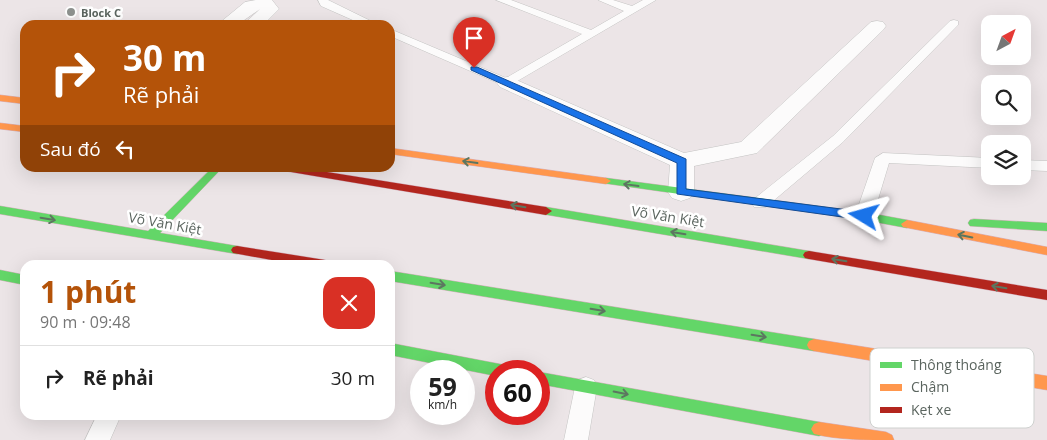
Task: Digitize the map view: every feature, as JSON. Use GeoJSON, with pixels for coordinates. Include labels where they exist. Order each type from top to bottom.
{"type":"FeatureCollection","features":[{"type":"Feature","properties":{"kind":"main road"},"geometry":{"type":"LineString","coordinates":[[0,98],[20,100]]}},
{"type":"Feature","properties":{"kind":"main road"},"geometry":{"type":"LineString","coordinates":[[0,126],[20,128]]}},
{"type":"Feature","properties":{"kind":"main road","name":"Võ Văn Kiệt"},"geometry":{"type":"LineString","coordinates":[[395,152],[864,216],[1047,251]]}},
{"type":"Feature","properties":{"kind":"main road"},"geometry":{"type":"LineString","coordinates":[[150,236],[212,172]]}},
{"type":"Feature","properties":{"kind":"main road","name":"Võ Văn Kiệt"},"geometry":{"type":"LineString","coordinates":[[309,172],[1047,295]]}},
{"type":"Feature","properties":{"kind":"main road","name":"Võ Văn Kiệt"},"geometry":{"type":"LineString","coordinates":[[0,210],[295,260]]}},
{"type":"Feature","properties":{"kind":"main road"},"geometry":{"type":"LineString","coordinates":[[864,216],[1047,227]]}},
{"type":"Feature","properties":{"kind":"main road"},"geometry":{"type":"LineString","coordinates":[[0,275],[20,279]]}},
{"type":"Feature","properties":{"kind":"main road"},"geometry":{"type":"LineString","coordinates":[[395,277],[870,354]]}},
{"type":"Feature","properties":{"kind":"main road"},"geometry":{"type":"LineString","coordinates":[[395,350],[485,367]]}},
{"type":"Feature","properties":{"kind":"main road"},"geometry":{"type":"LineString","coordinates":[[550,380],[747,417],[886,440]]}},
{"type":"Feature","properties":{"kind":"main road"},"geometry":{"type":"LineString","coordinates":[[1034,381],[1047,383]]}},
{"type":"Feature","properties":{"kind":"main road"},"geometry":{"type":"LineString","coordinates":[[747,417],[822,440]]}},
{"type":"Feature","properties":{"kind":"street"},"geometry":{"type":"LineString","coordinates":[[233,20],[251,6],[268,1],[271,9],[258,20]]}},
{"type":"Feature","properties":{"kind":"street"},"geometry":{"type":"LineString","coordinates":[[507,83],[682,161],[749,148],[877,26]]}},
{"type":"Feature","properties":{"kind":"street"},"geometry":{"type":"LineString","coordinates":[[681,192],[682,161]]}},
{"type":"Feature","properties":{"kind":"lane"},"geometry":{"type":"LineString","coordinates":[[323,0],[325,4],[362,20]]}},
{"type":"Feature","properties":{"kind":"lane"},"geometry":{"type":"LineString","coordinates":[[501,0],[592,34]]}},
{"type":"Feature","properties":{"kind":"lane"},"geometry":{"type":"LineString","coordinates":[[603,0],[633,10]]}},
{"type":"Feature","properties":{"kind":"lane"},"geometry":{"type":"LineString","coordinates":[[395,34],[507,83],[651,0]]}},
{"type":"Feature","properties":{"kind":"lane"},"geometry":{"type":"LineString","coordinates":[[760,203],[838,138],[954,23]]}},
{"type":"Feature","properties":{"kind":"lane"},"geometry":{"type":"LineString","coordinates":[[864,216],[882,158],[981,164]]}},
{"type":"Feature","properties":{"kind":"lane"},"geometry":{"type":"LineString","coordinates":[[1031,165],[1047,166]]}},
{"type":"Feature","properties":{"kind":"lane"},"geometry":{"type":"LineString","coordinates":[[576,440],[586,387]]}},
{"type":"Feature","properties":{"kind":"lane"},"geometry":{"type":"LineString","coordinates":[[97,440],[107,420]]}},
{"type":"Feature","properties":{"kind":"traffic: fast"},"geometry":{"type":"LineString","coordinates":[[150,236],[213,172]]}},
{"type":"Feature","properties":{"kind":"traffic: fast"},"geometry":{"type":"LineString","coordinates":[[606,181],[864,216],[907,224]]}},
{"type":"Feature","properties":{"kind":"traffic: fast"},"geometry":{"type":"LineString","coordinates":[[0,210],[237,250]]}},
{"type":"Feature","properties":{"kind":"traffic: fast"},"geometry":{"type":"LineString","coordinates":[[546,211],[809,255]]}},
{"type":"Feature","properties":{"kind":"traffic: fast"},"geometry":{"type":"LineString","coordinates":[[974,223],[1047,227]]}},
{"type":"Feature","properties":{"kind":"traffic: fast"},"geometry":{"type":"LineString","coordinates":[[0,275],[20,279]]}},
{"type":"Feature","properties":{"kind":"traffic: fast"},"geometry":{"type":"LineString","coordinates":[[395,277],[814,345]]}},
{"type":"Feature","properties":{"kind":"traffic: fast"},"geometry":{"type":"LineString","coordinates":[[395,350],[485,367]]}},
{"type":"Feature","properties":{"kind":"traffic: fast"},"geometry":{"type":"LineString","coordinates":[[550,380],[819,429]]}},
{"type":"Feature","properties":{"kind":"traffic: slow"},"geometry":{"type":"LineString","coordinates":[[0,98],[20,100]]}},
{"type":"Feature","properties":{"kind":"traffic: slow"},"geometry":{"type":"LineString","coordinates":[[0,126],[20,128]]}},
{"type":"Feature","properties":{"kind":"traffic: slow"},"geometry":{"type":"LineString","coordinates":[[395,152],[606,181]]}},
{"type":"Feature","properties":{"kind":"traffic: slow"},"geometry":{"type":"LineString","coordinates":[[907,224],[1047,251]]}},
{"type":"Feature","properties":{"kind":"traffic: slow"},"geometry":{"type":"LineString","coordinates":[[814,345],[870,354]]}},
{"type":"Feature","properties":{"kind":"traffic: slow"},"geometry":{"type":"LineString","coordinates":[[1034,381],[1047,383]]}},
{"type":"Feature","properties":{"kind":"traffic: slow"},"geometry":{"type":"LineString","coordinates":[[819,429],[886,440]]}},
{"type":"Feature","properties":{"kind":"traffic: jam"},"geometry":{"type":"LineString","coordinates":[[309,172],[546,211]]}},
{"type":"Feature","properties":{"kind":"traffic: jam"},"geometry":{"type":"LineString","coordinates":[[237,250],[296,260]]}},
{"type":"Feature","properties":{"kind":"traffic: jam"},"geometry":{"type":"LineString","coordinates":[[809,255],[1047,295]]}},
{"type":"Feature","properties":{"kind":"place","name":"Block C"},"geometry":{"type":"Point","coordinates":[71,12]}},
{"type":"Feature","properties":{"kind":"route"},"geometry":{"type":"LineString","coordinates":[[474,68],[682,161],[681,192],[864,216]]}}]}
